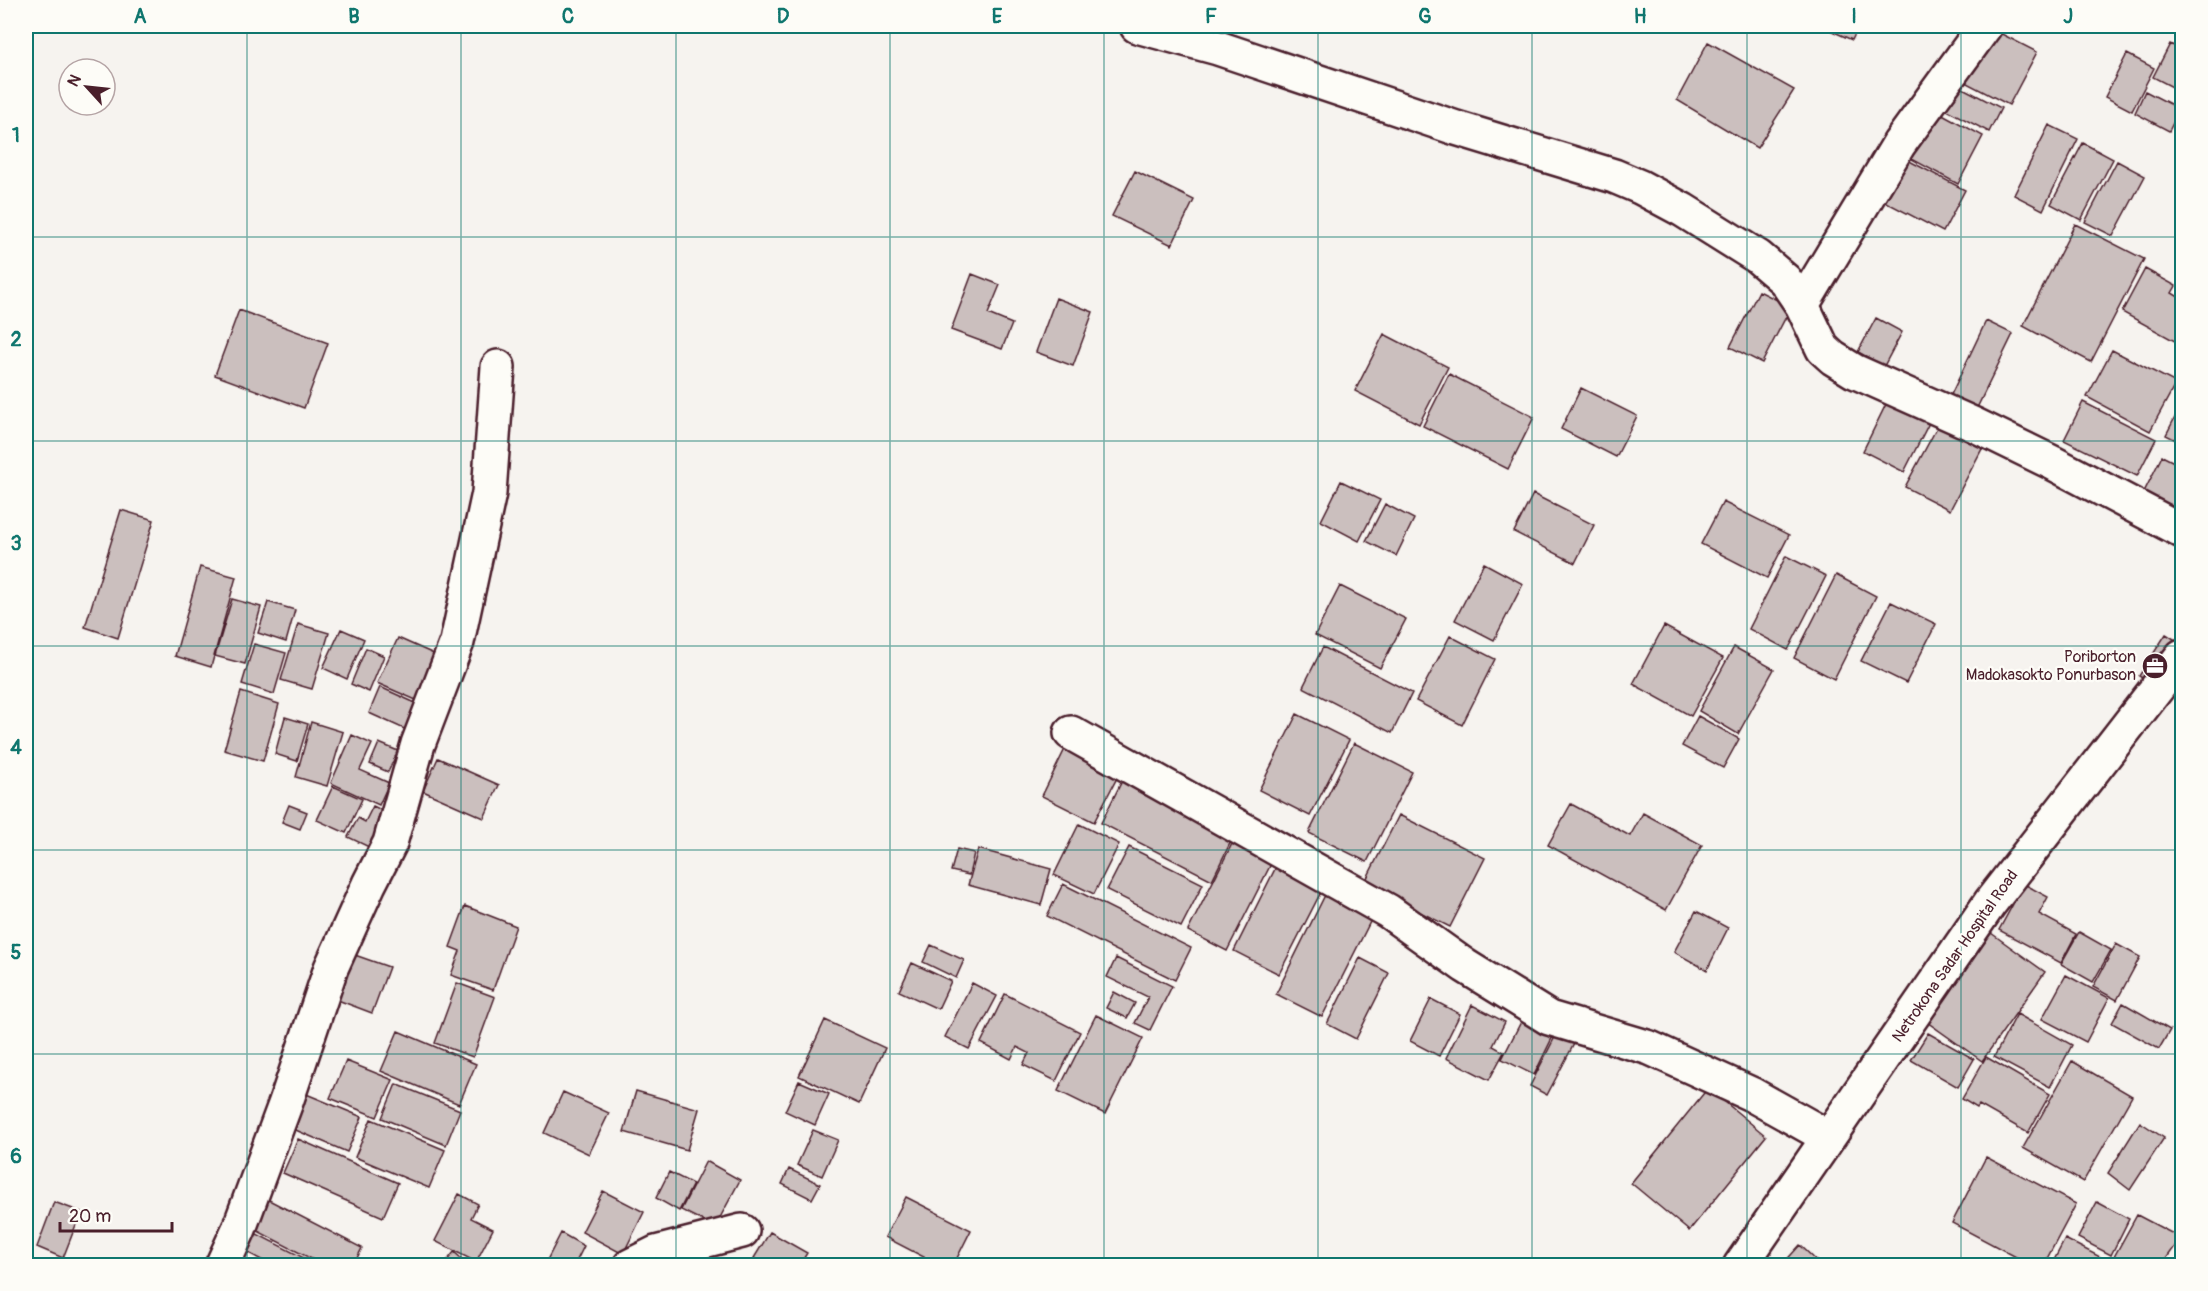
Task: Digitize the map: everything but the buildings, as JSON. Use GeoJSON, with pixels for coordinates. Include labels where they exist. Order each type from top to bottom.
{"type":"FeatureCollection","features":[{"type":"Feature","properties":{"kind":"street"},"geometry":{"type":"LineString","coordinates":[[1137,26],[1218,48],[1456,128],[1614,176],[1640,187],[1683,210],[1758,256],[1785,280],[1802,305],[1823,349],[1833,358],[1854,371],[1975,425],[2182,531]]}},
{"type":"Feature","properties":{"kind":"street"},"geometry":{"type":"LineString","coordinates":[[1802,305],[1899,144],[1985,26]]}},
{"type":"Feature","properties":{"kind":"street"},"geometry":{"type":"LineString","coordinates":[[222,1266],[239,1229],[286,1102],[331,968],[390,843],[418,744],[457,642],[489,493],[498,367]]}},
{"type":"Feature","properties":{"kind":"street","name":"Netrokona Sadar Hospital Road"},"geometry":{"type":"LineString","coordinates":[[1740,1266],[1990,903],[2182,656]]}},
{"type":"Feature","properties":{"kind":"street"},"geometry":{"type":"LineString","coordinates":[[1071,733],[1388,911],[1465,966],[1549,1018],[1650,1048],[1751,1095],[1828,1137]]}},
{"type":"Feature","properties":{"kind":"street"},"geometry":{"type":"LineString","coordinates":[[630,1266],[656,1253],[742,1231]]}},
{"type":"Feature","properties":{"kind":"place","name":"Poriborton Madokasokto Ponurbason"},"geometry":{"type":"Point","coordinates":[2155,666]}}]}
